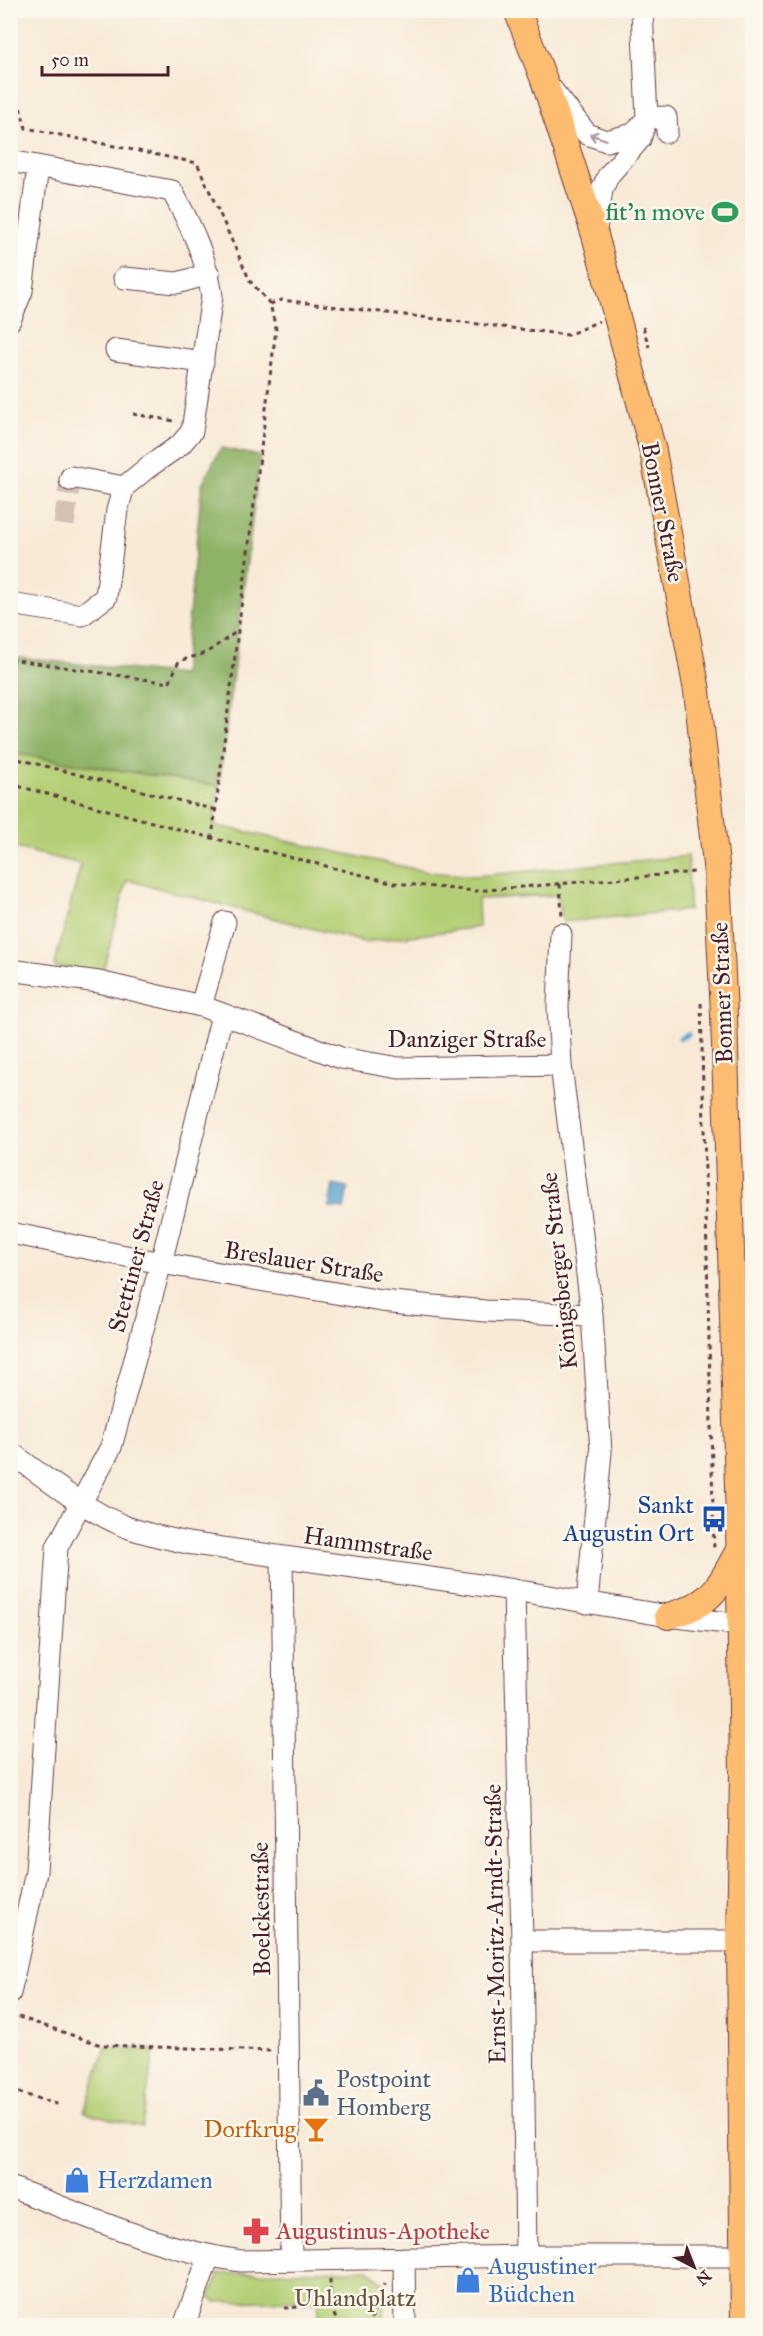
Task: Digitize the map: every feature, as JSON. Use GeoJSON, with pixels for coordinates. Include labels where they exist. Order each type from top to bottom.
{"type":"FeatureCollection","features":[{"type":"Feature","properties":{"kind":"main road","name":"Bonner Straße"},"geometry":{"type":"LineString","coordinates":[[516,10],[544,80],[595,234],[653,451],[699,714],[717,874],[724,1014],[739,1549],[746,1626],[747,1718],[740,1941],[744,2325]]}},
{"type":"Feature","properties":{"kind":"main road"},"geometry":{"type":"LineString","coordinates":[[668,1616],[691,1610],[710,1596],[722,1581],[739,1549]]}},
{"type":"Feature","properties":{"kind":"street"},"geometry":{"type":"LineString","coordinates":[[595,234],[602,190],[608,176],[640,139],[647,118],[642,10]]}},
{"type":"Feature","properties":{"kind":"street"},"geometry":{"type":"LineString","coordinates":[[544,80],[587,134],[606,141],[634,134],[647,118],[666,117],[667,132]]}},
{"type":"Feature","properties":{"kind":"street"},"geometry":{"type":"LineString","coordinates":[[10,161],[172,191],[195,233],[209,274],[212,296],[192,431],[180,445],[124,487],[117,510],[106,597],[82,615],[10,604]]}},
{"type":"Feature","properties":{"kind":"street"},"geometry":{"type":"LineString","coordinates":[[10,320],[22,291],[18,271],[39,167]]}},
{"type":"Feature","properties":{"kind":"street"},"geometry":{"type":"LineString","coordinates":[[123,278],[177,283],[209,274]]}},
{"type":"Feature","properties":{"kind":"street"},"geometry":{"type":"LineString","coordinates":[[116,350],[203,363]]}},
{"type":"Feature","properties":{"kind":"street"},"geometry":{"type":"LineString","coordinates":[[70,480],[71,477],[124,487]]}},
{"type":"Feature","properties":{"kind":"street"},"geometry":{"type":"LineString","coordinates":[[201,1006],[225,922]]}},
{"type":"Feature","properties":{"kind":"street","name":"Königsberger Straße"},"geometry":{"type":"LineString","coordinates":[[561,934],[558,1006],[561,1065],[592,1315],[601,1452],[587,1603]]}},
{"type":"Feature","properties":{"kind":"street","name":"Danziger Straße"},"geometry":{"type":"LineString","coordinates":[[10,970],[99,982],[201,1006],[341,1058],[399,1068],[561,1065]]}},
{"type":"Feature","properties":{"kind":"street","name":"Stettiner Straße"},"geometry":{"type":"LineString","coordinates":[[10,1993],[36,1872],[57,1547],[111,1447],[161,1263],[222,1015]]}},
{"type":"Feature","properties":{"kind":"street","name":"Breslauer Straße"},"geometry":{"type":"LineString","coordinates":[[10,1233],[161,1263],[382,1301],[485,1311],[592,1315]]}},
{"type":"Feature","properties":{"kind":"street","name":"Hammstraße"},"geometry":{"type":"LineString","coordinates":[[10,1452],[80,1502],[123,1525],[152,1535],[187,1543],[746,1626]]}},
{"type":"Feature","properties":{"kind":"street","name":"Boelckestraße"},"geometry":{"type":"LineString","coordinates":[[282,1557],[291,2260]]}},
{"type":"Feature","properties":{"kind":"street","name":"Ernst-Moritz-Arndt-Straße"},"geometry":{"type":"LineString","coordinates":[[514,1590],[526,2256]]}},
{"type":"Feature","properties":{"kind":"street"},"geometry":{"type":"LineString","coordinates":[[522,1941],[740,1941]]}},
{"type":"Feature","properties":{"kind":"street"},"geometry":{"type":"LineString","coordinates":[[10,2187],[144,2238],[209,2256],[241,2261],[526,2256],[744,2256]]}},
{"type":"Feature","properties":{"kind":"street"},"geometry":{"type":"LineString","coordinates":[[184,2325],[209,2256]]}},
{"type":"Feature","properties":{"kind":"street"},"geometry":{"type":"LineString","coordinates":[[404,2258],[405,2325]]}},
{"type":"Feature","properties":{"kind":"path"},"geometry":{"type":"LineString","coordinates":[[270,304],[282,300],[568,335],[601,320]]}},
{"type":"Feature","properties":{"kind":"path"},"geometry":{"type":"LineString","coordinates":[[133,414],[193,424]]}},
{"type":"Feature","properties":{"kind":"path"},"geometry":{"type":"LineString","coordinates":[[10,659],[169,683],[179,661],[206,653],[239,630]]}},
{"type":"Feature","properties":{"kind":"path"},"geometry":{"type":"LineString","coordinates":[[10,757],[216,810]]}},
{"type":"Feature","properties":{"kind":"path"},"geometry":{"type":"LineString","coordinates":[[10,784],[395,884],[475,891],[697,872]]}},
{"type":"Feature","properties":{"kind":"path"},"geometry":{"type":"LineString","coordinates":[[560,884],[563,925],[561,934]]}},
{"type":"Feature","properties":{"kind":"path"},"geometry":{"type":"LineString","coordinates":[[700,992],[714,1555]]}},
{"type":"Feature","properties":{"kind":"path"},"geometry":{"type":"LineString","coordinates":[[10,2014],[101,2045],[288,2051]]}},
{"type":"Feature","properties":{"kind":"path"},"geometry":{"type":"LineString","coordinates":[[10,2090],[60,2105]]}},
{"type":"Feature","properties":{"kind":"path"},"geometry":{"type":"LineString","coordinates":[[330,2259],[330,2305],[339,2325]]}},
{"type":"Feature","properties":{"kind":"path"},"geometry":{"type":"LineString","coordinates":[[365,2325],[375,2312],[385,2284],[404,2283]]}},
{"type":"Feature","properties":{"kind":"path"},"geometry":{"type":"LineString","coordinates":[[284,2308],[330,2305]]}},
{"type":"Feature","properties":{"kind":"green space"},"geometry":{"type":"Polygon","coordinates":[[[221,448],[260,456],[219,786],[11,753],[11,657],[183,675],[202,484],[221,448]]]}},
{"type":"Feature","properties":{"kind":"green space"},"geometry":{"type":"Polygon","coordinates":[[[10,753],[219,786],[214,825],[428,872],[476,876],[688,856],[689,910],[563,922],[557,895],[478,899],[479,927],[364,942],[127,880],[103,971],[54,967],[81,864],[11,847],[10,753]]]}},
{"type":"Feature","properties":{"kind":"green space"},"geometry":{"type":"Polygon","coordinates":[[[106,2047],[154,2050],[142,2127],[84,2112],[106,2047]]]}},
{"type":"Feature","properties":{"kind":"green space","name":"Uhlandplatz"},"geometry":{"type":"Polygon","coordinates":[[[369,2269],[385,2285],[384,2325],[320,2325],[318,2300],[216,2302],[209,2297],[219,2274],[369,2269]]]}},
{"type":"Feature","properties":{"kind":"water"},"geometry":{"type":"Polygon","coordinates":[[[333,1185],[348,1188],[344,1209],[329,1207],[333,1185]]]}},
{"type":"Feature","properties":{"kind":"waterway"},"geometry":{"type":"LineString","coordinates":[[680,1038],[688,1034]]}},
{"type":"Feature","properties":{"kind":"tunnel"},"geometry":{"type":"LineString","coordinates":[[64,525],[70,480]]}},
{"type":"Feature","properties":{"kind":"place","name":"fit'n move"},"geometry":{"type":"Point","coordinates":[725,212]}},
{"type":"Feature","properties":{"kind":"place","name":"Sankt Augustin Ort"},"geometry":{"type":"Point","coordinates":[714,1519]}},
{"type":"Feature","properties":{"kind":"place","name":"Postpoint Homberg"},"geometry":{"type":"Point","coordinates":[316,2093]}},
{"type":"Feature","properties":{"kind":"place","name":"Dorfkrug"},"geometry":{"type":"Point","coordinates":[316,2129]}},
{"type":"Feature","properties":{"kind":"place","name":"Herzdamen"},"geometry":{"type":"Point","coordinates":[77,2180]}},
{"type":"Feature","properties":{"kind":"place","name":"Augustinus-Apotheke"},"geometry":{"type":"Point","coordinates":[256,2231]}},
{"type":"Feature","properties":{"kind":"place","name":"Augustiner Büdchen"},"geometry":{"type":"Point","coordinates":[468,2280]}}]}
